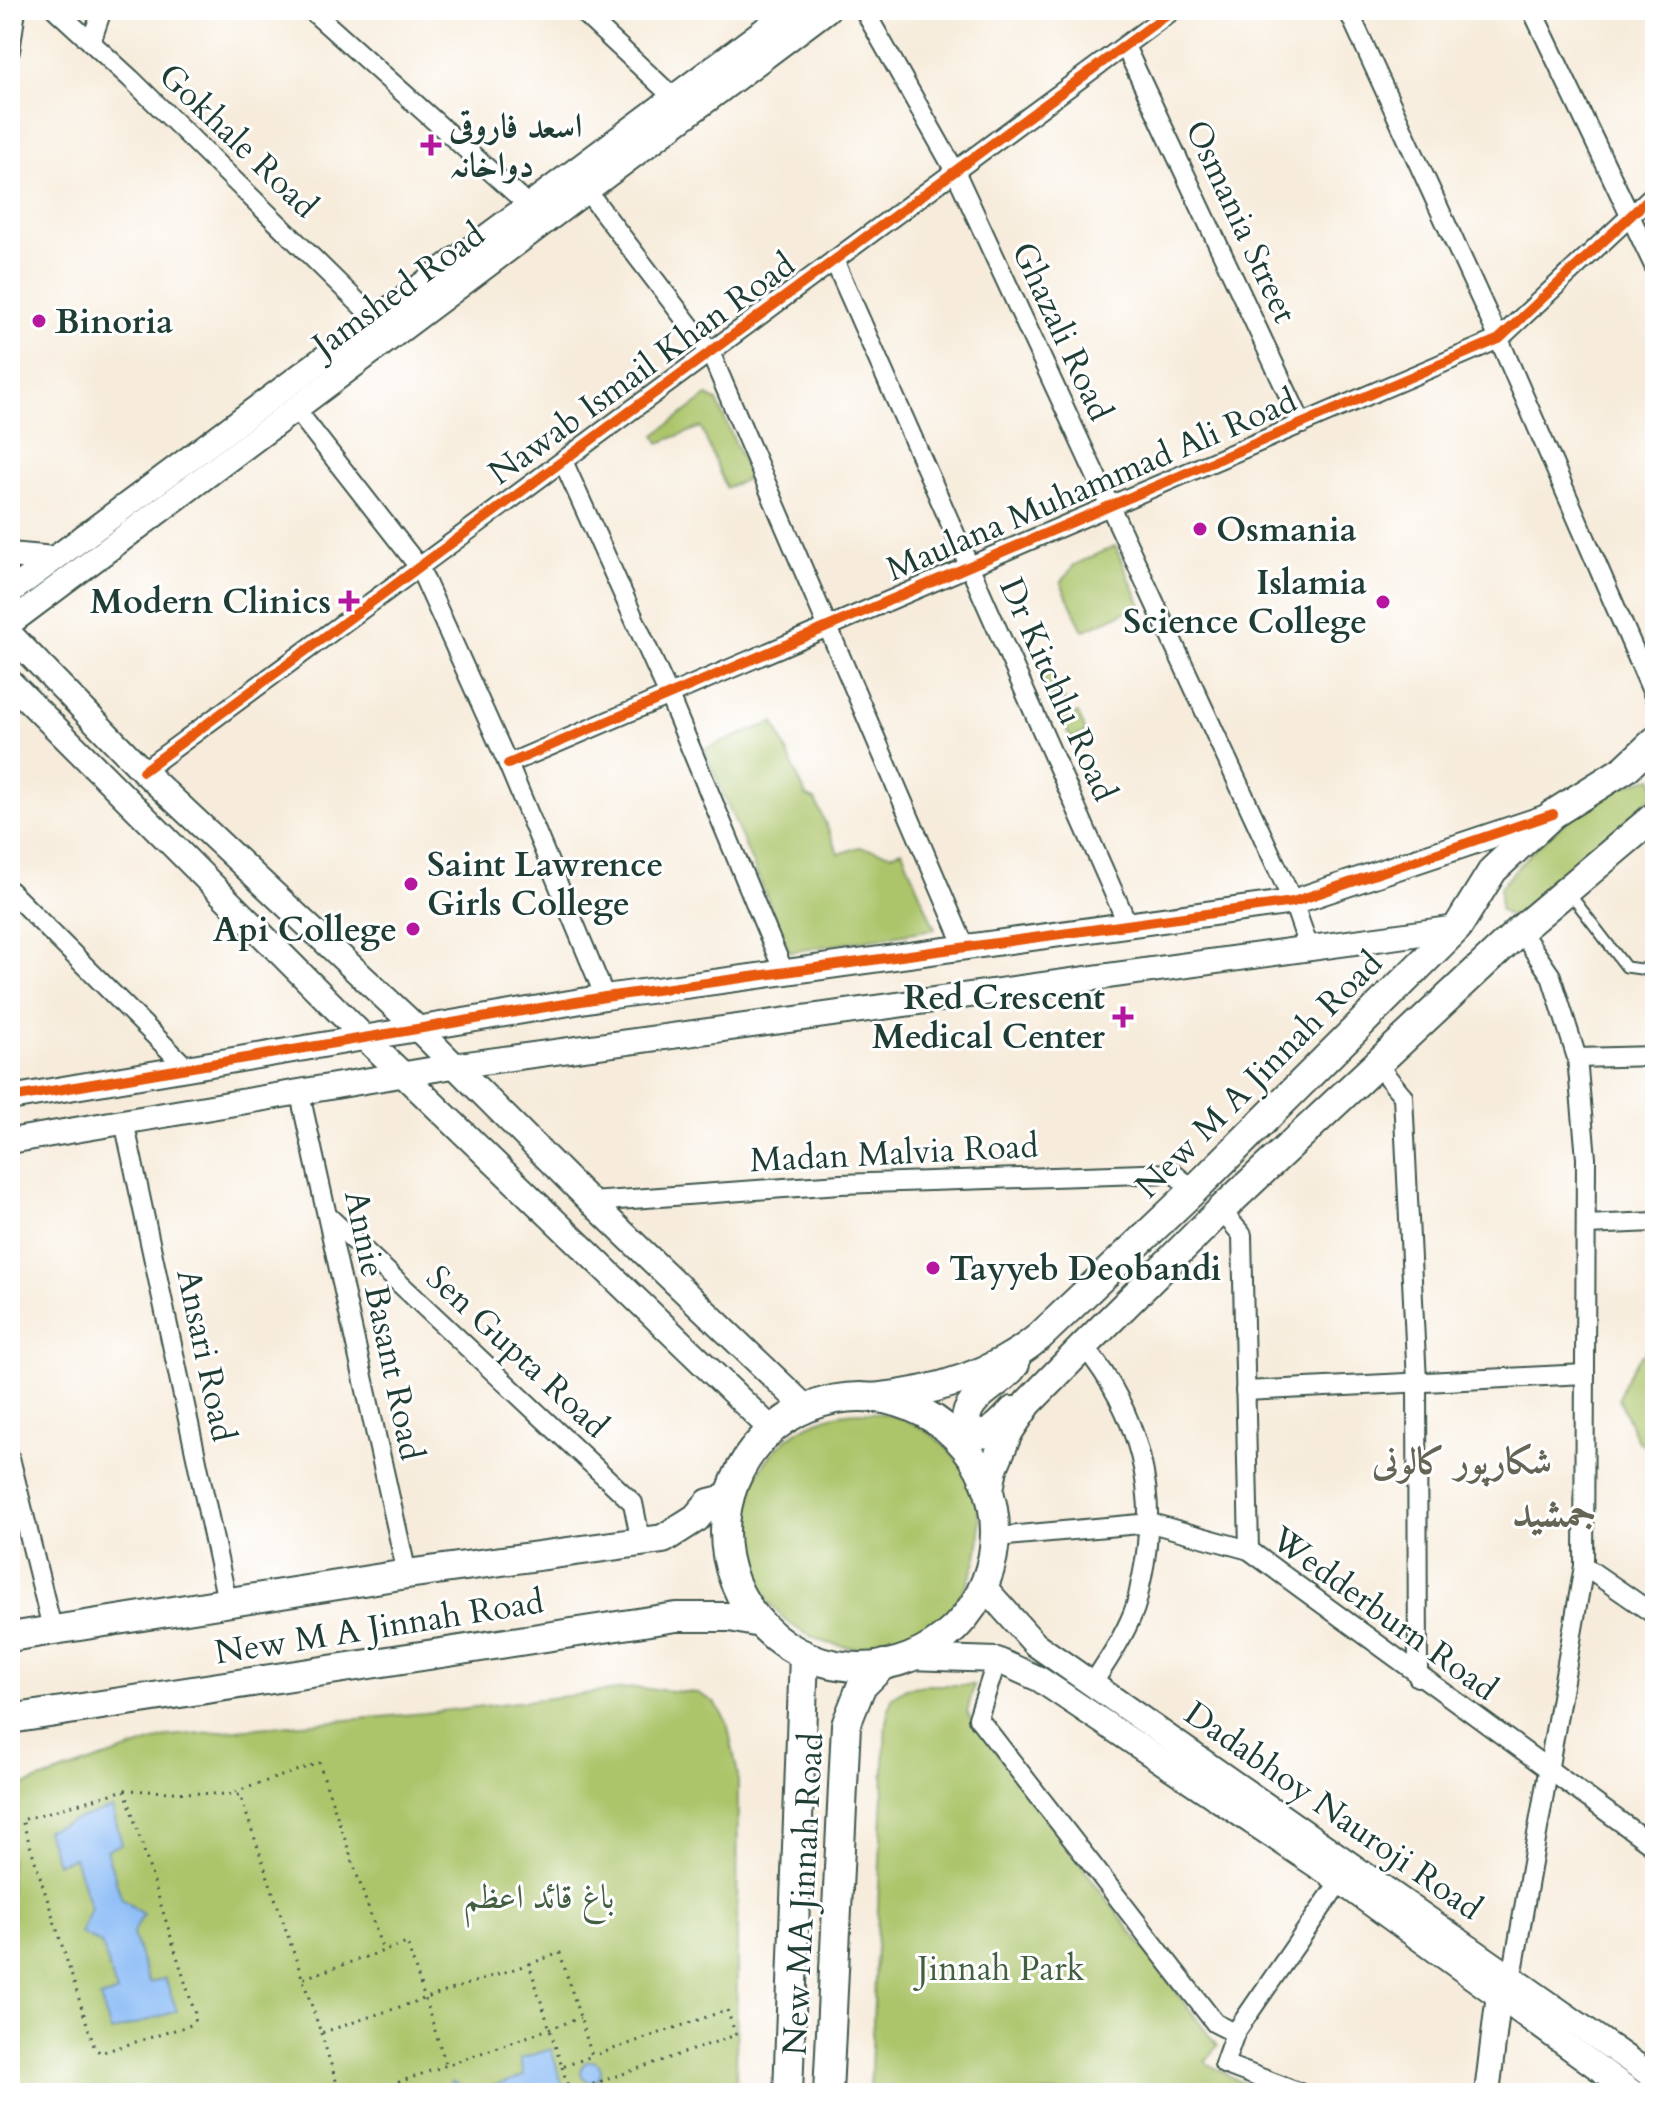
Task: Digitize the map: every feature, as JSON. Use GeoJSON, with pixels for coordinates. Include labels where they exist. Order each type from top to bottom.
{"type":"FeatureCollection","features":[{"type":"Feature","properties":{"kind":"main road","name":"New M A Jinnah Road"},"geometry":{"type":"LineString","coordinates":[[873,1398],[931,1390],[1023,1350],[1194,1190],[1457,928],[1493,870],[1553,814],[1625,769],[1655,741]]}},
{"type":"Feature","properties":{"kind":"main road","name":"New M A Jinnah Road"},"geometry":{"type":"LineString","coordinates":[[989,1490],[1000,1450],[1028,1403],[1084,1346],[1221,1210],[1520,930],[1655,816]]}},
{"type":"Feature","properties":{"kind":"main road"},"geometry":{"type":"LineString","coordinates":[[1023,1350],[1011,1370],[965,1412],[966,1424],[975,1433],[984,1435],[1028,1403]]}},
{"type":"Feature","properties":{"kind":"main road"},"geometry":{"type":"LineString","coordinates":[[873,1398],[911,1407],[945,1427],[978,1466],[989,1490],[996,1537],[984,1587],[953,1629],[897,1661],[857,1667],[804,1655],[760,1623],[741,1596],[729,1565],[725,1532],[729,1498],[745,1461],[772,1430],[806,1408],[839,1399],[873,1398]]}},
{"type":"Feature","properties":{"kind":"main road","name":"New M A Jinnah Road"},"geometry":{"type":"LineString","coordinates":[[10,1637],[227,1601],[663,1539],[696,1518],[709,1503],[729,1498]]}},
{"type":"Feature","properties":{"kind":"main road","name":"New M A Jinnah Road"},"geometry":{"type":"LineString","coordinates":[[10,1719],[676,1617],[731,1617],[760,1623]]}},
{"type":"Feature","properties":{"kind":"main road"},"geometry":{"type":"LineString","coordinates":[[788,2093],[804,1655]]}},
{"type":"Feature","properties":{"kind":"main road","name":"New MA Jinnah Road"},"geometry":{"type":"LineString","coordinates":[[828,2093],[846,1725],[861,1687],[897,1661]]}},
{"type":"Feature","properties":{"kind":"street"},"geometry":{"type":"LineString","coordinates":[[10,51],[16,10]]}},
{"type":"Feature","properties":{"kind":"street","name":"Gokhale Road"},"geometry":{"type":"LineString","coordinates":[[56,10],[392,336]]}},
{"type":"Feature","properties":{"kind":"street"},"geometry":{"type":"LineString","coordinates":[[91,42],[102,10]]}},
{"type":"Feature","properties":{"kind":"street"},"geometry":{"type":"LineString","coordinates":[[311,10],[527,204]]}},
{"type":"Feature","properties":{"kind":"street"},"geometry":{"type":"LineString","coordinates":[[580,10],[673,97]]}},
{"type":"Feature","properties":{"kind":"street","name":"Jamshed Road"},"geometry":{"type":"LineString","coordinates":[[10,592],[791,10]]}},
{"type":"Feature","properties":{"kind":"street","name":"Jamshed Road"},"geometry":{"type":"LineString","coordinates":[[10,623],[827,10]]}},
{"type":"Feature","properties":{"kind":"street","name":"Ghazali Road"},"geometry":{"type":"LineString","coordinates":[[864,10],[955,171],[1293,902],[1309,948]]}},
{"type":"Feature","properties":{"kind":"street","name":"Nawab Ismail Khan Road"},"geometry":{"type":"LineString","coordinates":[[143,771],[1173,10]]}},
{"type":"Feature","properties":{"kind":"street"},"geometry":{"type":"LineString","coordinates":[[1348,10],[1499,339],[1655,698]]}},
{"type":"Feature","properties":{"kind":"street"},"geometry":{"type":"LineString","coordinates":[[1532,10],[1655,268]]}},
{"type":"Feature","properties":{"kind":"street","name":"Osmania Street"},"geometry":{"type":"LineString","coordinates":[[1125,46],[1302,424]]}},
{"type":"Feature","properties":{"kind":"street"},"geometry":{"type":"LineString","coordinates":[[587,191],[710,352],[965,947]]}},
{"type":"Feature","properties":{"kind":"street","name":"Maulana Muhammad Ali Road"},"geometry":{"type":"LineString","coordinates":[[508,764],[1499,339],[1655,193]]}},
{"type":"Feature","properties":{"kind":"street","name":"Dr Kitchlu Road"},"geometry":{"type":"LineString","coordinates":[[834,260],[1128,925]]}},
{"type":"Feature","properties":{"kind":"street"},"geometry":{"type":"LineString","coordinates":[[294,407],[419,567],[508,764],[605,997]]}},
{"type":"Feature","properties":{"kind":"street"},"geometry":{"type":"LineString","coordinates":[[563,461],[669,696],[784,972]]}},
{"type":"Feature","properties":{"kind":"street"},"geometry":{"type":"LineString","coordinates":[[10,555],[54,559]]}},
{"type":"Feature","properties":{"kind":"street"},"geometry":{"type":"LineString","coordinates":[[10,634],[143,771],[416,1027],[591,1202],[806,1408]]}},
{"type":"Feature","properties":{"kind":"street"},"geometry":{"type":"LineString","coordinates":[[10,682],[365,1038],[772,1430]]}},
{"type":"Feature","properties":{"kind":"street"},"geometry":{"type":"LineString","coordinates":[[12,1096],[605,997],[1293,902],[1553,814]]}},
{"type":"Feature","properties":{"kind":"street"},"geometry":{"type":"LineString","coordinates":[[10,891],[186,1067]]}},
{"type":"Feature","properties":{"kind":"street"},"geometry":{"type":"LineString","coordinates":[[10,1141],[403,1073],[1457,928]]}},
{"type":"Feature","properties":{"kind":"street"},"geometry":{"type":"LineString","coordinates":[[1487,2093],[1584,1566],[1586,1158],[1577,1058],[1551,976],[1520,930]]}},
{"type":"Feature","properties":{"kind":"street"},"geometry":{"type":"LineString","coordinates":[[1577,1058],[1655,1056]]}},
{"type":"Feature","properties":{"kind":"street"},"geometry":{"type":"LineString","coordinates":[[1378,1066],[1403,1096],[1417,1382],[1418,1677]]}},
{"type":"Feature","properties":{"kind":"street","name":"Annie Basant Road"},"geometry":{"type":"LineString","coordinates":[[299,1090],[407,1574]]}},
{"type":"Feature","properties":{"kind":"street","name":"Ansari Road"},"geometry":{"type":"LineString","coordinates":[[124,1121],[227,1601]]}},
{"type":"Feature","properties":{"kind":"street","name":"Madan Malvia Road"},"geometry":{"type":"LineString","coordinates":[[591,1202],[840,1184],[1173,1173],[1194,1190]]}},
{"type":"Feature","properties":{"kind":"street"},"geometry":{"type":"LineString","coordinates":[[1221,1210],[1242,1235],[1249,1550]]}},
{"type":"Feature","properties":{"kind":"street","name":"Sen Gupta Road"},"geometry":{"type":"LineString","coordinates":[[330,1218],[633,1503],[641,1542]]}},
{"type":"Feature","properties":{"kind":"street"},"geometry":{"type":"LineString","coordinates":[[1586,1225],[1655,1222]]}},
{"type":"Feature","properties":{"kind":"street"},"geometry":{"type":"LineString","coordinates":[[1084,1346],[1102,1368],[1127,1411],[1144,1466],[1151,1523],[1135,1610],[1093,1683]]}},
{"type":"Feature","properties":{"kind":"street"},"geometry":{"type":"LineString","coordinates":[[1245,1391],[1585,1374]]}},
{"type":"Feature","properties":{"kind":"street"},"geometry":{"type":"LineString","coordinates":[[10,1458],[52,1628]]}},
{"type":"Feature","properties":{"kind":"street","name":"Wedderburn Road"},"geometry":{"type":"LineString","coordinates":[[996,1537],[1151,1523],[1249,1550],[1418,1677],[1655,1847]]}},
{"type":"Feature","properties":{"kind":"street"},"geometry":{"type":"LineString","coordinates":[[1584,1566],[1655,1615]]}},
{"type":"Feature","properties":{"kind":"street","name":"Dadabhoy Nauroji Road"},"geometry":{"type":"LineString","coordinates":[[984,1587],[1035,1644],[1093,1683],[1505,1986],[1655,2078]]}},
{"type":"Feature","properties":{"kind":"street"},"geometry":{"type":"LineString","coordinates":[[997,1660],[978,1718],[1215,2023],[1235,2033]]}},
{"type":"Feature","properties":{"kind":"street"},"geometry":{"type":"LineString","coordinates":[[897,1661],[997,1660],[1039,1679],[1340,1881],[1505,1986],[1633,2093]]}},
{"type":"Feature","properties":{"kind":"street"},"geometry":{"type":"LineString","coordinates":[[1300,2093],[1224,2064],[1235,2033],[1340,1881]]}},
{"type":"Feature","properties":{"kind":"lane"},"geometry":{"type":"LineString","coordinates":[[1568,891],[1626,967],[1655,971]]}},
{"type":"Feature","properties":{"kind":"path"},"geometry":{"type":"LineString","coordinates":[[125,1790],[196,2017],[191,2025],[100,2053],[94,2046],[22,1820],[125,1790],[234,1792],[319,1763],[383,1951]]}},
{"type":"Feature","properties":{"kind":"path"},"geometry":{"type":"LineString","coordinates":[[234,1792],[245,1801],[340,2093]]}},
{"type":"Feature","properties":{"kind":"path"},"geometry":{"type":"LineString","coordinates":[[304,1978],[407,1943],[446,2065]]}},
{"type":"Feature","properties":{"kind":"path"},"geometry":{"type":"LineString","coordinates":[[321,2033],[560,1953],[592,2056]]}},
{"type":"Feature","properties":{"kind":"path"},"geometry":{"type":"LineString","coordinates":[[529,1964],[570,2092],[736,2035],[727,2010],[562,2067]]}},
{"type":"Feature","properties":{"kind":"path"},"geometry":{"type":"LineString","coordinates":[[368,2093],[580,2018]]}},
{"type":"Feature","properties":{"kind":"path"},"geometry":{"type":"LineString","coordinates":[[10,2037],[17,2060],[10,2062]]}},
{"type":"Feature","properties":{"kind":"path"},"geometry":{"type":"LineString","coordinates":[[601,2080],[605,2093]]}},
{"type":"Feature","properties":{"kind":"green space"},"geometry":{"type":"Polygon","coordinates":[[[707,396],[717,401],[750,478],[726,488],[701,427],[659,443],[655,435],[707,396]]]}},
{"type":"Feature","properties":{"kind":"green space"},"geometry":{"type":"Polygon","coordinates":[[[1115,546],[1141,605],[1083,631],[1061,583],[1074,565],[1115,546]]]}},
{"type":"Feature","properties":{"kind":"green space"},"geometry":{"type":"Polygon","coordinates":[[[1051,671],[1071,716],[1078,713],[1086,732],[1071,739],[1042,676],[1051,671]]]}},
{"type":"Feature","properties":{"kind":"green space"},"geometry":{"type":"Polygon","coordinates":[[[774,722],[806,796],[815,800],[839,854],[859,847],[892,854],[902,850],[935,929],[790,952],[704,749],[774,722]]]}},
{"type":"Feature","properties":{"kind":"green space"},"geometry":{"type":"Polygon","coordinates":[[[1653,778],[1655,793],[1526,914],[1508,916],[1500,909],[1500,888],[1549,836],[1588,805],[1609,793],[1653,778]]]}},
{"type":"Feature","properties":{"kind":"green space"},"geometry":{"type":"Polygon","coordinates":[[[1655,1344],[1655,1456],[1637,1440],[1619,1399],[1632,1368],[1655,1344]]]}},
{"type":"Feature","properties":{"kind":"green space"},"geometry":{"type":"Polygon","coordinates":[[[862,1412],[907,1421],[945,1447],[971,1485],[980,1530],[971,1575],[945,1613],[907,1639],[862,1648],[817,1639],[779,1613],[753,1575],[744,1530],[753,1485],[779,1447],[817,1421],[862,1412]]]}},
{"type":"Feature","properties":{"kind":"green space","name":"Jinnah Park"},"geometry":{"type":"Polygon","coordinates":[[[974,1685],[967,1713],[1217,2046],[1205,2062],[1261,2093],[870,2093],[886,1722],[892,1697],[906,1688],[974,1685]]]}},
{"type":"Feature","properties":{"kind":"green space","name":"باغ قائد اعظم"},"geometry":{"type":"Polygon","coordinates":[[[633,1688],[698,1693],[714,1702],[727,1722],[738,1775],[736,2093],[10,2093],[10,1790],[169,1736],[425,1713],[633,1688]]]}},
{"type":"Feature","properties":{"kind":"water"},"geometry":{"type":"Polygon","coordinates":[[[112,1808],[122,1844],[106,1850],[122,1899],[143,1914],[133,1934],[149,1983],[165,1978],[177,2011],[111,2032],[100,1998],[117,1993],[101,1944],[80,1933],[91,1909],[74,1858],[57,1863],[46,1830],[112,1808]]]}},
{"type":"Feature","properties":{"kind":"water"},"geometry":{"type":"Polygon","coordinates":[[[551,2049],[565,2093],[445,2093],[451,2081],[474,2092],[524,2076],[520,2059],[551,2049]]]}},
{"type":"Feature","properties":{"kind":"water"},"geometry":{"type":"Polygon","coordinates":[[[591,2061],[598,2064],[601,2071],[598,2078],[591,2081],[584,2078],[581,2071],[584,2064],[591,2061]]]}},
{"type":"Feature","properties":{"kind":"cycle path"},"geometry":{"type":"LineString","coordinates":[[143,771],[1173,10]]}},
{"type":"Feature","properties":{"kind":"cycle path"},"geometry":{"type":"LineString","coordinates":[[508,764],[1499,339],[1655,193]]}},
{"type":"Feature","properties":{"kind":"cycle path"},"geometry":{"type":"LineString","coordinates":[[10,1098],[605,997],[1293,902],[1553,814]]}},
{"type":"Feature","properties":{"kind":"place","name":"اسعد فاروقی دواخانہ"},"geometry":{"type":"Point","coordinates":[431,145]}},
{"type":"Feature","properties":{"kind":"place","name":"Binoria"},"geometry":{"type":"Point","coordinates":[39,321]}},
{"type":"Feature","properties":{"kind":"place","name":"Osmania"},"geometry":{"type":"Point","coordinates":[1200,529]}},
{"type":"Feature","properties":{"kind":"place","name":"Modern Clinics"},"geometry":{"type":"Point","coordinates":[349,601]}},
{"type":"Feature","properties":{"kind":"place","name":"Islamia Science College"},"geometry":{"type":"Point","coordinates":[1383,602]}},
{"type":"Feature","properties":{"kind":"place","name":"Saint Lawrence Girls College"},"geometry":{"type":"Point","coordinates":[411,884]}},
{"type":"Feature","properties":{"kind":"place","name":"Api College"},"geometry":{"type":"Point","coordinates":[413,929]}},
{"type":"Feature","properties":{"kind":"place","name":"Red Crescent Medical Center"},"geometry":{"type":"Point","coordinates":[1123,1017]}},
{"type":"Feature","properties":{"kind":"place","name":"Tayyeb Deobandi"},"geometry":{"type":"Point","coordinates":[933,1268]}},
{"type":"Feature","properties":{"kind":"district","name":"شکارپور کالونی"},"geometry":{"type":"Point","coordinates":[1462,1460]}},
{"type":"Feature","properties":{"kind":"district","name":"جمشید"},"geometry":{"type":"Point","coordinates":[1554,1511]}}]}
